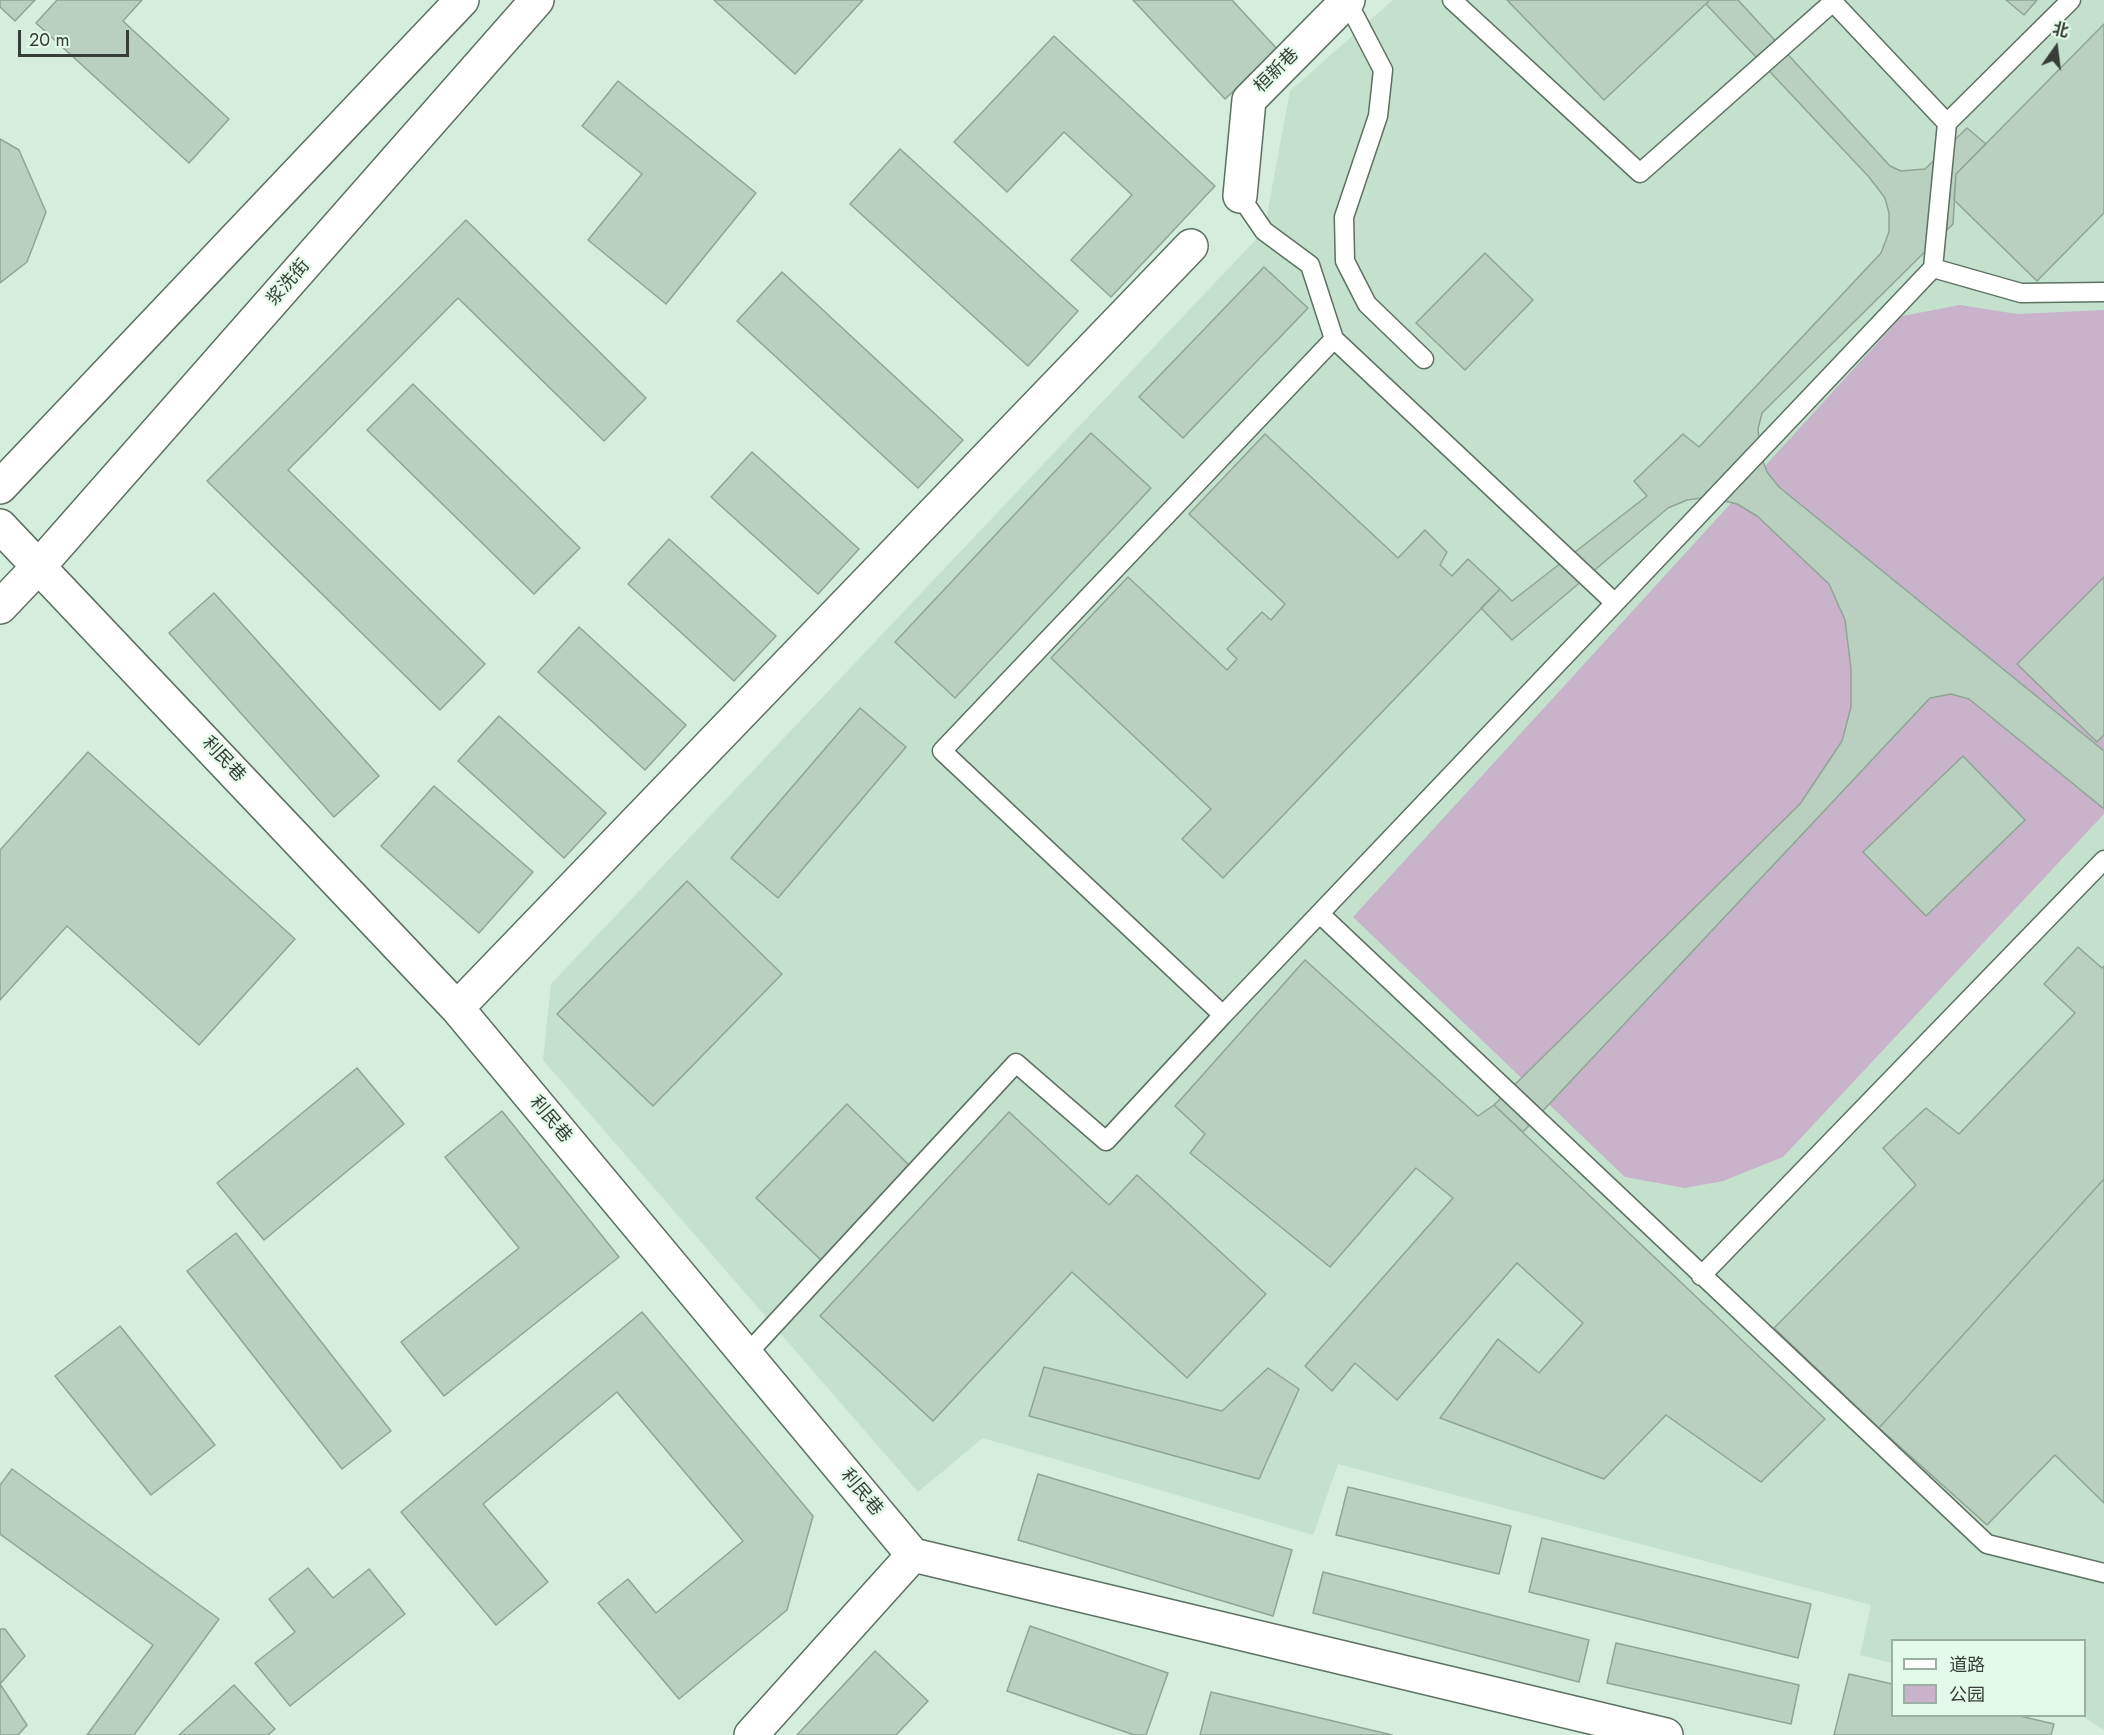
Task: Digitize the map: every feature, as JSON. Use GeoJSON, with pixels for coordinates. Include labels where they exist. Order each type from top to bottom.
{"type":"FeatureCollection","features":[{"type":"Feature","properties":{"kind":"street"},"geometry":{"type":"LineString","coordinates":[[0,488],[462,0]]}},
{"type":"Feature","properties":{"kind":"street","name":"浆洗街"},"geometry":{"type":"LineString","coordinates":[[0,607],[40,566],[537,0]]}},
{"type":"Feature","properties":{"kind":"street","name":"桓新巷"},"geometry":{"type":"LineString","coordinates":[[1240,196],[1249,100],[1348,1]]}},
{"type":"Feature","properties":{"kind":"street"},"geometry":{"type":"LineString","coordinates":[[457,1008],[1191,246]]}},
{"type":"Feature","properties":{"kind":"street","name":"利民巷"},"geometry":{"type":"LineString","coordinates":[[0,526],[457,1008],[913,1555]]}},
{"type":"Feature","properties":{"kind":"street"},"geometry":{"type":"LineString","coordinates":[[751,1735],[913,1555],[1666,1735]]}},
{"type":"Feature","properties":{"kind":"lane"},"geometry":{"type":"LineString","coordinates":[[1452,0],[1640,173],[1833,2],[1947,123]]}},
{"type":"Feature","properties":{"kind":"lane"},"geometry":{"type":"LineString","coordinates":[[746,1355],[1016,1063],[1106,1141],[1933,268],[1947,123],[2071,0]]}},
{"type":"Feature","properties":{"kind":"lane"},"geometry":{"type":"LineString","coordinates":[[1348,1],[1383,70],[1378,116],[1344,217],[1345,261],[1367,304],[1424,359]]}},
{"type":"Feature","properties":{"kind":"lane"},"geometry":{"type":"LineString","coordinates":[[1240,196],[1264,231],[1310,266],[1334,339],[1615,603]]}},
{"type":"Feature","properties":{"kind":"lane"},"geometry":{"type":"LineString","coordinates":[[1933,268],[2021,293],[2104,292]]}},
{"type":"Feature","properties":{"kind":"lane"},"geometry":{"type":"LineString","coordinates":[[1223,1015],[942,751],[1334,339]]}},
{"type":"Feature","properties":{"kind":"lane"},"geometry":{"type":"LineString","coordinates":[[1701,1276],[2104,860]]}},
{"type":"Feature","properties":{"kind":"lane"},"geometry":{"type":"LineString","coordinates":[[1320,914],[1987,1544],[2104,1573]]}},
{"type":"Feature","properties":{"kind":"shaded area"},"geometry":{"type":"Polygon","coordinates":[[[1393,0],[2104,0],[2104,1730],[2084,1717],[2086,1717],[2086,1639],[1891,1639],[1891,1663],[1860,1655],[1871,1605],[1338,1464],[1313,1535],[983,1438],[918,1492],[543,1060],[551,984],[1264,231],[1290,91],[1393,0]]]}},
{"type":"Feature","properties":{"kind":"green space"},"geometry":{"type":"Polygon","coordinates":[[[1960,305],[2017,314],[2104,310],[2104,814],[1783,1157],[1723,1181],[1685,1188],[1625,1177],[1353,917],[1902,316],[1960,305]]]}},
{"type":"Feature","properties":{"kind":"building"},"geometry":{"type":"Polygon","coordinates":[[[0,0],[35,0],[15,21],[0,7],[0,0]]]}},
{"type":"Feature","properties":{"kind":"building"},"geometry":{"type":"Polygon","coordinates":[[[57,0],[142,0],[123,21],[229,119],[189,163],[36,23],[57,0]]]}},
{"type":"Feature","properties":{"kind":"building"},"geometry":{"type":"Polygon","coordinates":[[[714,0],[863,0],[795,74],[714,0]]]}},
{"type":"Feature","properties":{"kind":"building"},"geometry":{"type":"Polygon","coordinates":[[[1133,0],[1232,0],[1278,50],[1225,99],[1133,0]]]}},
{"type":"Feature","properties":{"kind":"building"},"geometry":{"type":"Polygon","coordinates":[[[1507,0],[1710,0],[1604,100],[1507,0]]]}},
{"type":"Feature","properties":{"kind":"building"},"geometry":{"type":"Polygon","coordinates":[[[1710,0],[1738,0],[1890,166],[1901,171],[1925,169],[1967,128],[1986,144],[1956,174],[1953,224],[1762,413],[1758,429],[1761,456],[1767,472],[1779,487],[2104,751],[2104,809],[1969,699],[1951,694],[1930,698],[1523,1132],[1494,1105],[1800,804],[1842,741],[1851,707],[1851,669],[1845,620],[1829,584],[1757,516],[1737,504],[1708,497],[1687,500],[1668,508],[1512,640],[1481,608],[1500,589],[1512,601],[1647,496],[1634,481],[1683,434],[1699,447],[1881,253],[1889,232],[1889,213],[1885,198],[1869,177],[1706,4],[1710,0]]]}},
{"type":"Feature","properties":{"kind":"building"},"geometry":{"type":"Polygon","coordinates":[[[2006,0],[2037,0],[2024,15],[2006,0]]]}},
{"type":"Feature","properties":{"kind":"building"},"geometry":{"type":"Polygon","coordinates":[[[2104,24],[2104,213],[2037,281],[1954,200],[1956,174],[2104,24]]]}},
{"type":"Feature","properties":{"kind":"building"},"geometry":{"type":"Polygon","coordinates":[[[1054,36],[1215,186],[1111,297],[1071,260],[1132,195],[1064,132],[1007,192],[954,142],[1054,36]]]}},
{"type":"Feature","properties":{"kind":"building"},"geometry":{"type":"Polygon","coordinates":[[[618,81],[756,193],[666,304],[588,240],[642,174],[582,126],[618,81]]]}},
{"type":"Feature","properties":{"kind":"building"},"geometry":{"type":"Polygon","coordinates":[[[0,139],[19,150],[46,212],[27,262],[0,283],[0,139]]]}},
{"type":"Feature","properties":{"kind":"building"},"geometry":{"type":"Polygon","coordinates":[[[900,149],[1078,311],[1028,366],[850,204],[900,149]]]}},
{"type":"Feature","properties":{"kind":"building"},"geometry":{"type":"Polygon","coordinates":[[[466,220],[646,398],[604,441],[458,298],[288,470],[485,664],[440,710],[207,481],[466,220]]]}},
{"type":"Feature","properties":{"kind":"building"},"geometry":{"type":"Polygon","coordinates":[[[1485,253],[1533,300],[1465,370],[1416,323],[1485,253]]]}},
{"type":"Feature","properties":{"kind":"building"},"geometry":{"type":"Polygon","coordinates":[[[1264,267],[1308,308],[1183,438],[1139,397],[1264,267]]]}},
{"type":"Feature","properties":{"kind":"building"},"geometry":{"type":"Polygon","coordinates":[[[782,272],[963,440],[918,488],[737,321],[782,272]]]}},
{"type":"Feature","properties":{"kind":"building"},"geometry":{"type":"Polygon","coordinates":[[[413,384],[580,548],[534,594],[367,430],[413,384]]]}},
{"type":"Feature","properties":{"kind":"building"},"geometry":{"type":"Polygon","coordinates":[[[1091,433],[1151,488],[955,698],[895,642],[1091,433]]]}},
{"type":"Feature","properties":{"kind":"building"},"geometry":{"type":"Polygon","coordinates":[[[1265,434],[1398,558],[1425,530],[1447,552],[1440,565],[1452,576],[1468,559],[1500,589],[1223,878],[1182,839],[1211,809],[1051,658],[1128,577],[1227,670],[1237,659],[1227,649],[1262,612],[1271,620],[1285,604],[1189,514],[1265,434]]]}},
{"type":"Feature","properties":{"kind":"building"},"geometry":{"type":"Polygon","coordinates":[[[752,452],[859,549],[818,594],[711,497],[752,452]]]}},
{"type":"Feature","properties":{"kind":"building"},"geometry":{"type":"Polygon","coordinates":[[[669,539],[776,636],[734,681],[628,584],[669,539]]]}},
{"type":"Feature","properties":{"kind":"building"},"geometry":{"type":"Polygon","coordinates":[[[2104,577],[2104,735],[2097,742],[2017,664],[2104,577]]]}},
{"type":"Feature","properties":{"kind":"building"},"geometry":{"type":"Polygon","coordinates":[[[214,593],[379,776],[334,817],[169,633],[214,593]]]}},
{"type":"Feature","properties":{"kind":"building"},"geometry":{"type":"Polygon","coordinates":[[[579,627],[686,725],[645,770],[538,672],[579,627]]]}},
{"type":"Feature","properties":{"kind":"building"},"geometry":{"type":"Polygon","coordinates":[[[860,708],[906,747],[778,898],[731,858],[860,708]]]}},
{"type":"Feature","properties":{"kind":"building"},"geometry":{"type":"Polygon","coordinates":[[[499,716],[606,813],[564,858],[458,761],[499,716]]]}},
{"type":"Feature","properties":{"kind":"building"},"geometry":{"type":"Polygon","coordinates":[[[88,752],[295,939],[199,1045],[67,926],[0,1000],[0,850],[88,752]]]}},
{"type":"Feature","properties":{"kind":"building"},"geometry":{"type":"Polygon","coordinates":[[[1963,756],[2025,820],[1926,916],[1863,852],[1963,756]]]}},
{"type":"Feature","properties":{"kind":"building"},"geometry":{"type":"Polygon","coordinates":[[[434,786],[533,872],[479,933],[381,846],[434,786]]]}},
{"type":"Feature","properties":{"kind":"building"},"geometry":{"type":"Polygon","coordinates":[[[687,881],[782,974],[653,1106],[557,1014],[687,881]]]}},
{"type":"Feature","properties":{"kind":"building"},"geometry":{"type":"Polygon","coordinates":[[[2078,947],[2102,968],[2104,966],[2104,1179],[1879,1428],[1774,1328],[1916,1185],[1883,1148],[1926,1108],[1959,1134],[2075,1013],[2044,984],[2078,947]]]}},
{"type":"Feature","properties":{"kind":"building"},"geometry":{"type":"Polygon","coordinates":[[[1305,960],[1478,1116],[1494,1105],[1825,1419],[1761,1482],[1666,1415],[1604,1479],[1440,1418],[1498,1339],[1539,1373],[1583,1323],[1517,1263],[1397,1400],[1355,1363],[1332,1391],[1305,1366],[1453,1198],[1416,1168],[1330,1267],[1190,1153],[1205,1134],[1175,1106],[1305,960]]]}},
{"type":"Feature","properties":{"kind":"building"},"geometry":{"type":"Polygon","coordinates":[[[357,1068],[404,1124],[264,1240],[217,1183],[357,1068]]]}},
{"type":"Feature","properties":{"kind":"building"},"geometry":{"type":"Polygon","coordinates":[[[847,1104],[911,1167],[821,1260],[756,1198],[847,1104]]]}},
{"type":"Feature","properties":{"kind":"building"},"geometry":{"type":"Polygon","coordinates":[[[502,1111],[619,1257],[444,1396],[401,1342],[519,1248],[445,1157],[502,1111]]]}},
{"type":"Feature","properties":{"kind":"building"},"geometry":{"type":"Polygon","coordinates":[[[1009,1112],[1109,1205],[1137,1175],[1266,1294],[1187,1378],[1072,1272],[933,1421],[820,1316],[1009,1112]]]}},
{"type":"Feature","properties":{"kind":"building"},"geometry":{"type":"Polygon","coordinates":[[[2104,1179],[2104,1503],[2055,1455],[1987,1525],[1879,1428],[2104,1179]]]}},
{"type":"Feature","properties":{"kind":"building"},"geometry":{"type":"Polygon","coordinates":[[[236,1233],[391,1431],[342,1469],[187,1271],[236,1233]]]}},
{"type":"Feature","properties":{"kind":"building"},"geometry":{"type":"Polygon","coordinates":[[[642,1312],[813,1516],[787,1610],[679,1699],[598,1603],[628,1579],[656,1613],[743,1541],[617,1392],[483,1504],[548,1582],[496,1625],[401,1512],[642,1312]]]}},
{"type":"Feature","properties":{"kind":"building"},"geometry":{"type":"Polygon","coordinates":[[[120,1326],[215,1445],[151,1495],[55,1376],[120,1326]]]}},
{"type":"Feature","properties":{"kind":"building"},"geometry":{"type":"Polygon","coordinates":[[[1044,1367],[1222,1411],[1268,1368],[1299,1389],[1259,1479],[1029,1416],[1044,1367]]]}},
{"type":"Feature","properties":{"kind":"building"},"geometry":{"type":"Polygon","coordinates":[[[12,1469],[219,1619],[134,1735],[87,1735],[153,1645],[0,1534],[0,1485],[12,1469]]]}},
{"type":"Feature","properties":{"kind":"building"},"geometry":{"type":"Polygon","coordinates":[[[1038,1474],[1292,1550],[1273,1616],[1018,1540],[1038,1474]]]}},
{"type":"Feature","properties":{"kind":"building"},"geometry":{"type":"Polygon","coordinates":[[[1348,1487],[1511,1526],[1499,1574],[1336,1535],[1348,1487]]]}},
{"type":"Feature","properties":{"kind":"building"},"geometry":{"type":"Polygon","coordinates":[[[1542,1538],[1811,1604],[1798,1658],[1529,1592],[1542,1538]]]}},
{"type":"Feature","properties":{"kind":"building"},"geometry":{"type":"Polygon","coordinates":[[[308,1568],[333,1598],[369,1569],[405,1614],[290,1706],[255,1663],[295,1632],[269,1599],[308,1568]]]}},
{"type":"Feature","properties":{"kind":"building"},"geometry":{"type":"Polygon","coordinates":[[[1323,1572],[1589,1640],[1579,1682],[1313,1613],[1323,1572]]]}},
{"type":"Feature","properties":{"kind":"building"},"geometry":{"type":"Polygon","coordinates":[[[1030,1626],[1168,1673],[1146,1735],[1134,1735],[1007,1691],[1030,1626]]]}},
{"type":"Feature","properties":{"kind":"building"},"geometry":{"type":"Polygon","coordinates":[[[0,1629],[5,1629],[25,1656],[0,1684],[0,1629]]]}},
{"type":"Feature","properties":{"kind":"building"},"geometry":{"type":"Polygon","coordinates":[[[1616,1643],[1799,1685],[1791,1724],[1607,1683],[1616,1643]]]}},
{"type":"Feature","properties":{"kind":"building"},"geometry":{"type":"Polygon","coordinates":[[[875,1651],[928,1701],[896,1735],[797,1735],[875,1651]]]}},
{"type":"Feature","properties":{"kind":"building"},"geometry":{"type":"Polygon","coordinates":[[[1849,1674],[1891,1684],[1891,1717],[2024,1717],[2054,1724],[2051,1735],[1834,1735],[1849,1674]]]}},
{"type":"Feature","properties":{"kind":"building"},"geometry":{"type":"Polygon","coordinates":[[[0,1684],[27,1725],[18,1735],[0,1735],[0,1684]]]}},
{"type":"Feature","properties":{"kind":"building"},"geometry":{"type":"Polygon","coordinates":[[[234,1685],[275,1729],[268,1735],[179,1735],[234,1685]]]}},
{"type":"Feature","properties":{"kind":"building"},"geometry":{"type":"Polygon","coordinates":[[[1211,1692],[1392,1735],[1200,1735],[1211,1692]]]}}]}
